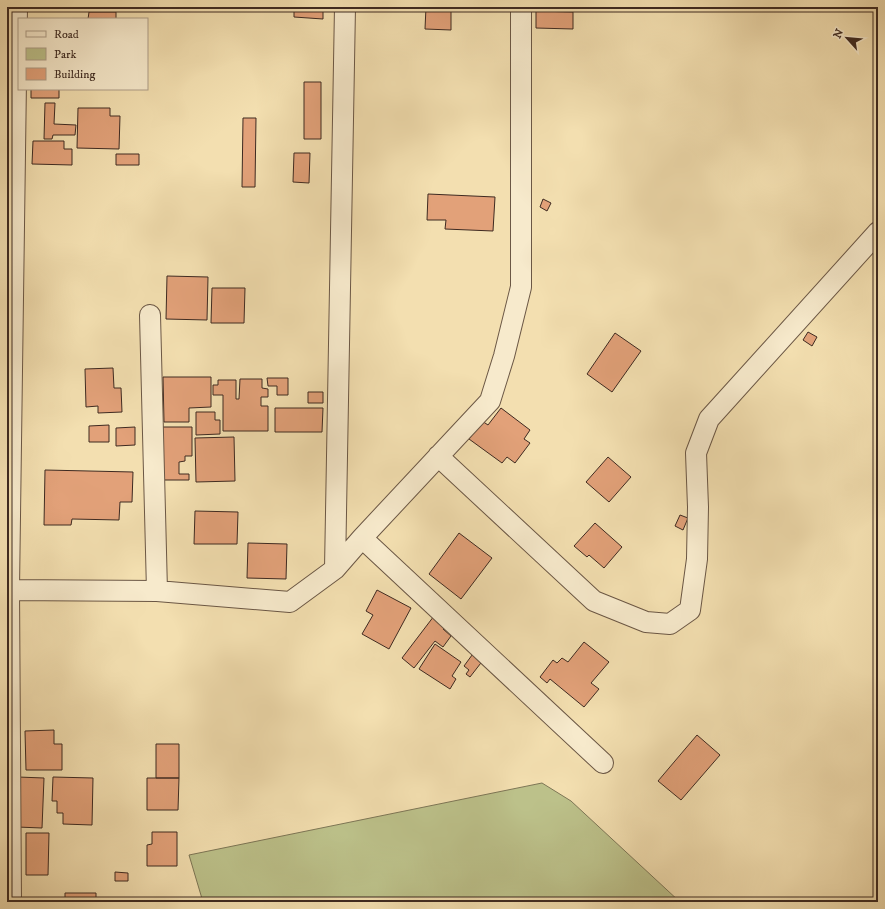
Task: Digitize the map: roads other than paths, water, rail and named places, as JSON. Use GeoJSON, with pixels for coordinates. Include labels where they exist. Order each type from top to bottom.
{"type":"FeatureCollection","features":[{"type":"Feature","properties":{"kind":"street"},"geometry":{"type":"LineString","coordinates":[[11,902],[8,589],[17,7]]}},
{"type":"Feature","properties":{"kind":"street"},"geometry":{"type":"LineString","coordinates":[[335,569],[345,7]]}},
{"type":"Feature","properties":{"kind":"street"},"geometry":{"type":"LineString","coordinates":[[8,589],[156,591],[290,602],[335,569],[490,401],[504,356],[521,287],[521,7]]}},
{"type":"Feature","properties":{"kind":"street"},"geometry":{"type":"LineString","coordinates":[[438,456],[594,602],[646,622],[670,624],[690,610],[697,559],[698,507],[696,453],[709,419],[878,232]]}},
{"type":"Feature","properties":{"kind":"street"},"geometry":{"type":"LineString","coordinates":[[150,315],[156,591]]}},
{"type":"Feature","properties":{"kind":"street"},"geometry":{"type":"LineString","coordinates":[[362,538],[602,763]]}}]}
